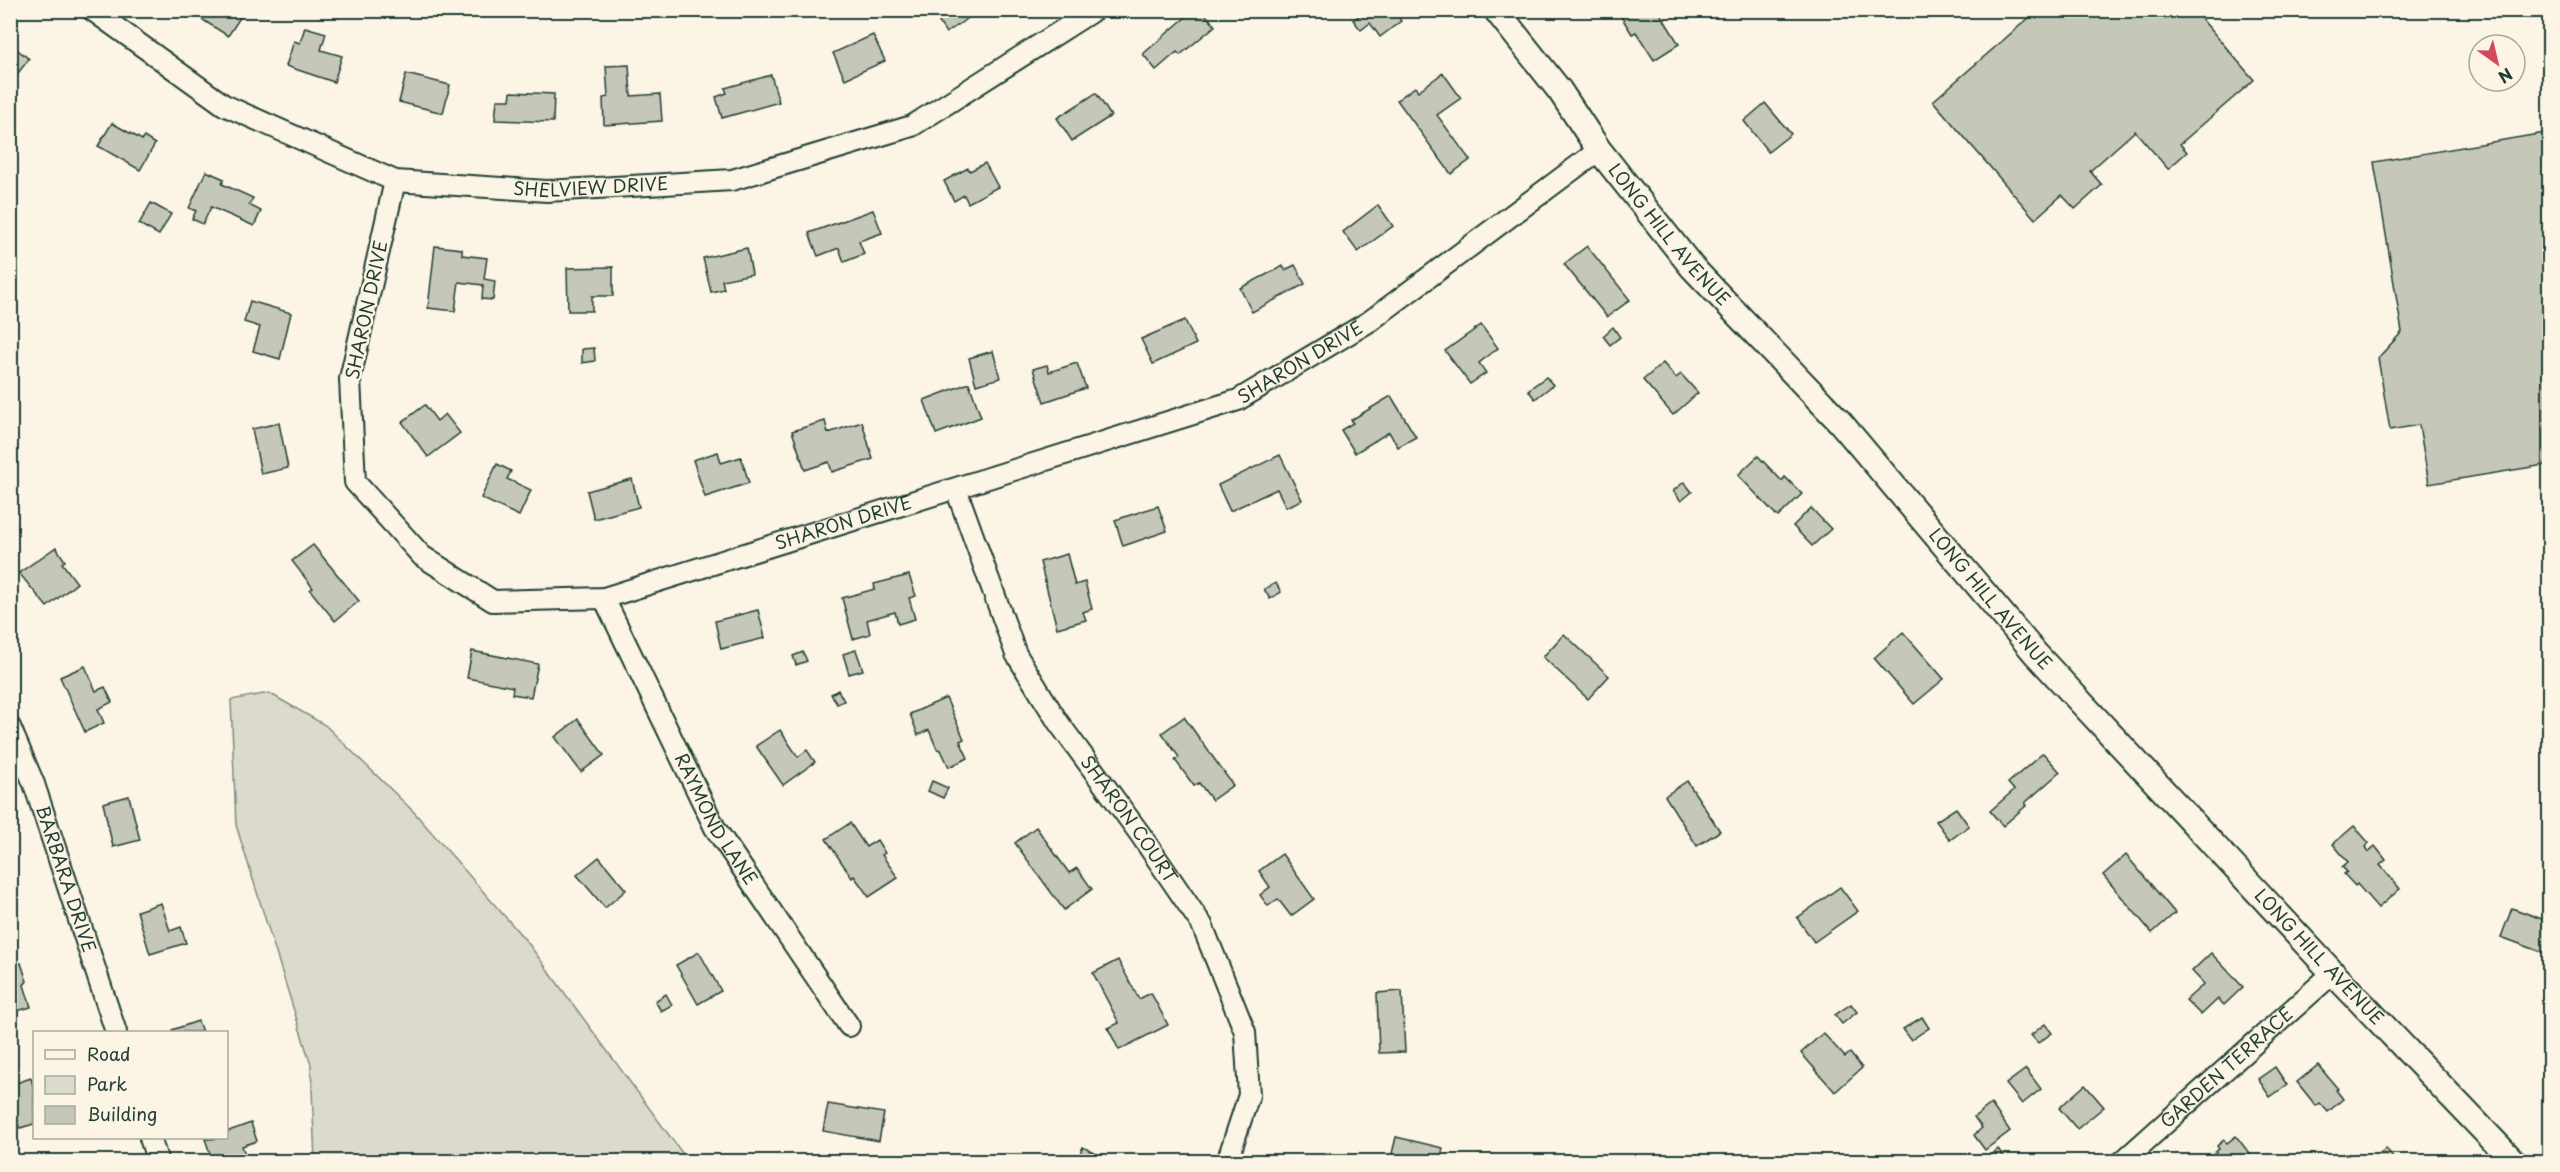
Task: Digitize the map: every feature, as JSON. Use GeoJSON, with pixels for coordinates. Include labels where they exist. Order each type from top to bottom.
{"type":"FeatureCollection","features":[{"type":"Feature","properties":{"kind":"street","name":"SHELVIEW DRIVE"},"geometry":{"type":"LineString","coordinates":[[92,10],[224,105],[395,181],[547,191],[732,180],[912,126],[1094,10]]}},
{"type":"Feature","properties":{"kind":"street","name":"LONG HILL AVENUE"},"geometry":{"type":"LineString","coordinates":[[1496,10],[1560,91],[1599,150],[1692,267],[1840,422],[2035,653],[2333,973],[2514,1161]]}},
{"type":"Feature","properties":{"kind":"street","name":"SHARON DRIVE"},"geometry":{"type":"LineString","coordinates":[[395,181],[350,379],[354,482],[422,556],[493,601],[604,598],[1238,400],[1370,321],[1599,150]]}},
{"type":"Feature","properties":{"kind":"street","name":"SHARON COURT"},"geometry":{"type":"LineString","coordinates":[[956,489],[1016,654],[1058,722],[1140,834],[1202,925],[1245,1032],[1250,1095],[1227,1161]]}},
{"type":"Feature","properties":{"kind":"street","name":"RAYMOND LANE"},"geometry":{"type":"LineString","coordinates":[[604,598],[715,828],[849,1026]]}},
{"type":"Feature","properties":{"kind":"street","name":"BARBARA DRIVE"},"geometry":{"type":"LineString","coordinates":[[10,727],[34,784],[116,1031]]}},
{"type":"Feature","properties":{"kind":"street","name":"GARDEN TERRACE"},"geometry":{"type":"LineString","coordinates":[[2122,1161],[2333,973]]}},
{"type":"Feature","properties":{"kind":"street"},"geometry":{"type":"LineString","coordinates":[[151,1139],[158,1161]]}},
{"type":"Feature","properties":{"kind":"green space"},"geometry":{"type":"Polygon","coordinates":[[[269,693],[325,725],[413,811],[528,943],[688,1161],[315,1161],[311,1065],[236,825],[231,700],[269,693]]]}},
{"type":"Feature","properties":{"kind":"building"},"geometry":{"type":"Polygon","coordinates":[[[194,10],[245,10],[228,36],[192,13],[194,10]]]}},
{"type":"Feature","properties":{"kind":"building"},"geometry":{"type":"Polygon","coordinates":[[[931,10],[980,10],[946,33],[931,10]]]}},
{"type":"Feature","properties":{"kind":"building"},"geometry":{"type":"Polygon","coordinates":[[[1194,10],[1202,10],[1215,26],[1180,55],[1177,52],[1156,70],[1143,54],[1194,10]]]}},
{"type":"Feature","properties":{"kind":"building"},"geometry":{"type":"Polygon","coordinates":[[[1361,10],[1394,10],[1401,21],[1380,37],[1370,23],[1361,30],[1353,20],[1363,13],[1361,10]]]}},
{"type":"Feature","properties":{"kind":"building"},"geometry":{"type":"Polygon","coordinates":[[[1617,10],[1658,10],[1679,44],[1654,60],[1636,32],[1632,34],[1617,10]]]}},
{"type":"Feature","properties":{"kind":"building"},"geometry":{"type":"Polygon","coordinates":[[[2038,10],[2194,10],[2254,80],[2180,144],[2187,152],[2168,169],[2135,131],[2090,171],[2102,185],[2075,209],[2062,195],[2035,219],[1933,101],[2038,10]]]}},
{"type":"Feature","properties":{"kind":"building"},"geometry":{"type":"Polygon","coordinates":[[[305,27],[326,33],[321,50],[342,56],[334,82],[286,66],[294,41],[300,43],[305,27]]]}},
{"type":"Feature","properties":{"kind":"building"},"geometry":{"type":"Polygon","coordinates":[[[873,35],[885,61],[845,79],[833,53],[873,35]]]}},
{"type":"Feature","properties":{"kind":"building"},"geometry":{"type":"Polygon","coordinates":[[[10,44],[29,59],[11,82],[10,82],[10,44]]]}},
{"type":"Feature","properties":{"kind":"building"},"geometry":{"type":"Polygon","coordinates":[[[629,65],[631,96],[660,94],[662,121],[604,125],[603,98],[608,97],[606,66],[629,65]]]}},
{"type":"Feature","properties":{"kind":"building"},"geometry":{"type":"Polygon","coordinates":[[[1443,73],[1461,98],[1437,115],[1470,160],[1451,174],[1397,100],[1415,87],[1418,91],[1443,73]]]}},
{"type":"Feature","properties":{"kind":"building"},"geometry":{"type":"Polygon","coordinates":[[[406,74],[450,85],[443,113],[399,102],[406,74]]]}},
{"type":"Feature","properties":{"kind":"building"},"geometry":{"type":"Polygon","coordinates":[[[771,75],[779,102],[722,118],[716,97],[727,93],[725,88],[771,75]]]}},
{"type":"Feature","properties":{"kind":"building"},"geometry":{"type":"Polygon","coordinates":[[[511,92],[554,94],[553,122],[495,120],[497,100],[510,100],[511,92]]]}},
{"type":"Feature","properties":{"kind":"building"},"geometry":{"type":"Polygon","coordinates":[[[1096,93],[1111,116],[1072,141],[1057,118],[1096,93]]]}},
{"type":"Feature","properties":{"kind":"building"},"geometry":{"type":"Polygon","coordinates":[[[1765,103],[1791,134],[1768,152],[1744,121],[1765,103]]]}},
{"type":"Feature","properties":{"kind":"building"},"geometry":{"type":"Polygon","coordinates":[[[112,123],[142,140],[144,137],[155,144],[140,170],[98,146],[112,123]]]}},
{"type":"Feature","properties":{"kind":"building"},"geometry":{"type":"Polygon","coordinates":[[[2550,132],[2550,464],[2429,484],[2419,425],[2390,430],[2378,358],[2402,332],[2374,162],[2550,132]]]}},
{"type":"Feature","properties":{"kind":"building"},"geometry":{"type":"Polygon","coordinates":[[[985,163],[998,187],[968,203],[964,195],[954,201],[944,181],[968,168],[970,171],[985,163]]]}},
{"type":"Feature","properties":{"kind":"building"},"geometry":{"type":"Polygon","coordinates":[[[206,171],[224,179],[222,184],[253,198],[249,205],[261,211],[254,226],[211,207],[203,224],[192,219],[196,211],[189,208],[206,171]]]}},
{"type":"Feature","properties":{"kind":"building"},"geometry":{"type":"Polygon","coordinates":[[[151,203],[171,214],[159,235],[139,224],[151,203]]]}},
{"type":"Feature","properties":{"kind":"building"},"geometry":{"type":"Polygon","coordinates":[[[1378,205],[1393,226],[1358,252],[1343,232],[1378,205]]]}},
{"type":"Feature","properties":{"kind":"building"},"geometry":{"type":"Polygon","coordinates":[[[873,210],[882,233],[859,241],[864,254],[844,262],[839,248],[818,256],[809,233],[873,210]]]}},
{"type":"Feature","properties":{"kind":"building"},"geometry":{"type":"Polygon","coordinates":[[[435,246],[462,249],[462,255],[487,258],[484,279],[495,281],[493,300],[482,299],[483,285],[459,282],[455,311],[428,308],[435,246]]]}},
{"type":"Feature","properties":{"kind":"building"},"geometry":{"type":"Polygon","coordinates":[[[1587,246],[1630,300],[1607,317],[1564,264],[1587,246]]]}},
{"type":"Feature","properties":{"kind":"building"},"geometry":{"type":"Polygon","coordinates":[[[747,248],[752,274],[722,280],[724,289],[711,292],[703,258],[747,248]]]}},
{"type":"Feature","properties":{"kind":"building"},"geometry":{"type":"Polygon","coordinates":[[[1295,265],[1305,284],[1252,312],[1240,288],[1283,266],[1285,270],[1295,265]]]}},
{"type":"Feature","properties":{"kind":"building"},"geometry":{"type":"Polygon","coordinates":[[[613,267],[613,296],[592,296],[592,311],[568,311],[567,268],[613,267]]]}},
{"type":"Feature","properties":{"kind":"building"},"geometry":{"type":"Polygon","coordinates":[[[250,301],[291,313],[280,359],[253,351],[260,327],[244,322],[250,301]]]}},
{"type":"Feature","properties":{"kind":"building"},"geometry":{"type":"Polygon","coordinates":[[[1185,320],[1196,344],[1153,364],[1141,339],[1185,320]]]}},
{"type":"Feature","properties":{"kind":"building"},"geometry":{"type":"Polygon","coordinates":[[[1481,325],[1498,348],[1479,363],[1486,373],[1470,384],[1445,351],[1481,325]]]}},
{"type":"Feature","properties":{"kind":"building"},"geometry":{"type":"Polygon","coordinates":[[[1613,327],[1620,337],[1610,345],[1603,336],[1613,327]]]}},
{"type":"Feature","properties":{"kind":"building"},"geometry":{"type":"Polygon","coordinates":[[[594,348],[595,361],[582,363],[582,349],[594,348]]]}},
{"type":"Feature","properties":{"kind":"building"},"geometry":{"type":"Polygon","coordinates":[[[993,351],[1000,378],[976,385],[969,358],[993,351]]]}},
{"type":"Feature","properties":{"kind":"building"},"geometry":{"type":"Polygon","coordinates":[[[1077,363],[1086,388],[1044,402],[1033,369],[1047,365],[1049,372],[1077,363]]]}},
{"type":"Feature","properties":{"kind":"building"},"geometry":{"type":"Polygon","coordinates":[[[1663,363],[1676,378],[1681,374],[1698,393],[1673,415],[1643,380],[1663,363]]]}},
{"type":"Feature","properties":{"kind":"building"},"geometry":{"type":"Polygon","coordinates":[[[1546,377],[1553,385],[1535,399],[1528,390],[1546,377]]]}},
{"type":"Feature","properties":{"kind":"building"},"geometry":{"type":"Polygon","coordinates":[[[969,383],[981,417],[936,434],[924,400],[969,383]]]}},
{"type":"Feature","properties":{"kind":"building"},"geometry":{"type":"Polygon","coordinates":[[[1391,396],[1416,437],[1398,447],[1389,432],[1355,453],[1341,430],[1353,423],[1351,420],[1391,396]]]}},
{"type":"Feature","properties":{"kind":"building"},"geometry":{"type":"Polygon","coordinates":[[[425,405],[437,421],[445,414],[460,433],[428,457],[402,422],[425,405]]]}},
{"type":"Feature","properties":{"kind":"building"},"geometry":{"type":"Polygon","coordinates":[[[825,421],[828,433],[862,422],[873,459],[832,472],[829,462],[805,470],[792,431],[825,421]]]}},
{"type":"Feature","properties":{"kind":"building"},"geometry":{"type":"Polygon","coordinates":[[[279,423],[288,468],[261,474],[252,429],[279,423]]]}},
{"type":"Feature","properties":{"kind":"building"},"geometry":{"type":"Polygon","coordinates":[[[718,452],[721,463],[741,457],[749,483],[705,497],[693,460],[718,452]]]}},
{"type":"Feature","properties":{"kind":"building"},"geometry":{"type":"Polygon","coordinates":[[[1280,455],[1302,500],[1286,507],[1277,489],[1230,511],[1218,485],[1280,455]]]}},
{"type":"Feature","properties":{"kind":"building"},"geometry":{"type":"Polygon","coordinates":[[[1758,456],[1782,481],[1785,477],[1802,494],[1778,517],[1738,475],[1758,456]]]}},
{"type":"Feature","properties":{"kind":"building"},"geometry":{"type":"Polygon","coordinates":[[[497,464],[511,471],[507,479],[531,490],[519,516],[481,498],[497,464]]]}},
{"type":"Feature","properties":{"kind":"building"},"geometry":{"type":"Polygon","coordinates":[[[632,479],[639,507],[594,519],[587,491],[632,479]]]}},
{"type":"Feature","properties":{"kind":"building"},"geometry":{"type":"Polygon","coordinates":[[[1684,482],[1692,492],[1681,501],[1673,491],[1684,482]]]}},
{"type":"Feature","properties":{"kind":"building"},"geometry":{"type":"Polygon","coordinates":[[[1158,506],[1167,531],[1123,546],[1115,520],[1158,506]]]}},
{"type":"Feature","properties":{"kind":"building"},"geometry":{"type":"Polygon","coordinates":[[[1811,508],[1831,529],[1812,546],[1793,526],[1811,508]]]}},
{"type":"Feature","properties":{"kind":"building"},"geometry":{"type":"Polygon","coordinates":[[[313,545],[359,601],[335,621],[310,590],[313,588],[292,561],[313,545]]]}},
{"type":"Feature","properties":{"kind":"building"},"geometry":{"type":"Polygon","coordinates":[[[56,547],[65,561],[62,563],[77,583],[47,607],[19,573],[56,547]]]}},
{"type":"Feature","properties":{"kind":"building"},"geometry":{"type":"Polygon","coordinates":[[[1067,554],[1075,585],[1085,582],[1092,609],[1083,612],[1086,620],[1057,628],[1040,562],[1067,554]]]}},
{"type":"Feature","properties":{"kind":"building"},"geometry":{"type":"Polygon","coordinates":[[[909,575],[916,596],[909,598],[915,619],[898,624],[895,612],[867,620],[870,634],[853,639],[842,598],[875,589],[874,584],[909,575]]]}},
{"type":"Feature","properties":{"kind":"building"},"geometry":{"type":"Polygon","coordinates":[[[1276,583],[1281,592],[1270,599],[1264,589],[1276,583]]]}},
{"type":"Feature","properties":{"kind":"building"},"geometry":{"type":"Polygon","coordinates":[[[758,610],[765,638],[721,649],[715,621],[758,610]]]}},
{"type":"Feature","properties":{"kind":"building"},"geometry":{"type":"Polygon","coordinates":[[[1903,632],[1944,679],[1914,704],[1874,658],[1903,632]]]}},
{"type":"Feature","properties":{"kind":"building"},"geometry":{"type":"Polygon","coordinates":[[[1564,634],[1609,676],[1588,699],[1543,657],[1564,634]]]}},
{"type":"Feature","properties":{"kind":"building"},"geometry":{"type":"Polygon","coordinates":[[[856,650],[863,670],[849,674],[843,654],[856,650]]]}},
{"type":"Feature","properties":{"kind":"building"},"geometry":{"type":"Polygon","coordinates":[[[472,651],[538,664],[531,697],[512,694],[513,687],[467,678],[472,651]]]}},
{"type":"Feature","properties":{"kind":"building"},"geometry":{"type":"Polygon","coordinates":[[[803,652],[807,661],[796,665],[793,656],[803,652]]]}},
{"type":"Feature","properties":{"kind":"building"},"geometry":{"type":"Polygon","coordinates":[[[85,666],[96,691],[105,687],[112,702],[98,709],[104,723],[85,732],[60,677],[85,666]]]}},
{"type":"Feature","properties":{"kind":"building"},"geometry":{"type":"Polygon","coordinates":[[[838,690],[844,701],[837,704],[831,694],[838,690]]]}},
{"type":"Feature","properties":{"kind":"building"},"geometry":{"type":"Polygon","coordinates":[[[946,698],[964,739],[960,741],[968,758],[949,767],[941,750],[937,749],[929,730],[918,735],[910,714],[946,698]]]}},
{"type":"Feature","properties":{"kind":"building"},"geometry":{"type":"Polygon","coordinates":[[[1184,717],[1233,785],[1212,800],[1199,783],[1194,786],[1175,760],[1179,757],[1162,733],[1184,717]]]}},
{"type":"Feature","properties":{"kind":"building"},"geometry":{"type":"Polygon","coordinates":[[[578,719],[604,755],[581,772],[555,737],[578,719]]]}},
{"type":"Feature","properties":{"kind":"building"},"geometry":{"type":"Polygon","coordinates":[[[780,730],[798,757],[807,750],[815,762],[783,785],[756,746],[780,730]]]}},
{"type":"Feature","properties":{"kind":"building"},"geometry":{"type":"Polygon","coordinates":[[[2043,753],[2060,772],[2003,826],[1990,811],[2014,790],[2008,783],[2043,753]]]}},
{"type":"Feature","properties":{"kind":"building"},"geometry":{"type":"Polygon","coordinates":[[[932,781],[948,788],[943,798],[928,791],[932,781]]]}},
{"type":"Feature","properties":{"kind":"building"},"geometry":{"type":"Polygon","coordinates":[[[1687,781],[1720,831],[1697,846],[1665,796],[1687,781]]]}},
{"type":"Feature","properties":{"kind":"building"},"geometry":{"type":"Polygon","coordinates":[[[129,796],[140,840],[113,847],[103,803],[129,796]]]}},
{"type":"Feature","properties":{"kind":"building"},"geometry":{"type":"Polygon","coordinates":[[[1956,808],[1969,826],[1950,840],[1936,821],[1956,808]]]}},
{"type":"Feature","properties":{"kind":"building"},"geometry":{"type":"Polygon","coordinates":[[[850,823],[866,847],[877,840],[885,853],[882,855],[898,878],[869,897],[854,876],[852,878],[826,839],[850,823]]]}},
{"type":"Feature","properties":{"kind":"building"},"geometry":{"type":"Polygon","coordinates":[[[2354,826],[2369,843],[2365,847],[2368,852],[2375,846],[2386,860],[2380,865],[2400,889],[2378,908],[2357,884],[2355,886],[2344,874],[2347,872],[2342,867],[2348,862],[2333,844],[2354,826]]]}},
{"type":"Feature","properties":{"kind":"building"},"geometry":{"type":"Polygon","coordinates":[[[1036,827],[1069,873],[1077,868],[1092,889],[1064,910],[1015,843],[1036,827]]]}},
{"type":"Feature","properties":{"kind":"building"},"geometry":{"type":"Polygon","coordinates":[[[1282,854],[1314,899],[1291,916],[1278,899],[1268,906],[1260,895],[1270,887],[1259,871],[1282,854]]]}},
{"type":"Feature","properties":{"kind":"building"},"geometry":{"type":"Polygon","coordinates":[[[2126,855],[2175,913],[2152,933],[2103,875],[2126,855]]]}},
{"type":"Feature","properties":{"kind":"building"},"geometry":{"type":"Polygon","coordinates":[[[599,857],[626,890],[605,908],[577,875],[599,857]]]}},
{"type":"Feature","properties":{"kind":"building"},"geometry":{"type":"Polygon","coordinates":[[[1840,887],[1858,911],[1814,942],[1797,918],[1840,887]]]}},
{"type":"Feature","properties":{"kind":"building"},"geometry":{"type":"Polygon","coordinates":[[[161,903],[170,931],[181,927],[186,943],[150,954],[137,911],[161,903]]]}},
{"type":"Feature","properties":{"kind":"building"},"geometry":{"type":"Polygon","coordinates":[[[2512,908],[2550,922],[2550,955],[2501,937],[2512,908]]]}},
{"type":"Feature","properties":{"kind":"building"},"geometry":{"type":"Polygon","coordinates":[[[10,944],[17,964],[21,963],[27,981],[24,985],[31,1007],[10,1013],[10,944]]]}},
{"type":"Feature","properties":{"kind":"building"},"geometry":{"type":"Polygon","coordinates":[[[699,952],[721,991],[698,1004],[676,965],[699,952]]]}},
{"type":"Feature","properties":{"kind":"building"},"geometry":{"type":"Polygon","coordinates":[[[2211,953],[2243,987],[2224,1005],[2218,999],[2201,1015],[2186,1000],[2204,984],[2192,971],[2211,953]]]}},
{"type":"Feature","properties":{"kind":"building"},"geometry":{"type":"Polygon","coordinates":[[[1118,960],[1139,999],[1151,993],[1168,1025],[1119,1050],[1108,1028],[1119,1023],[1093,973],[1118,960]]]}},
{"type":"Feature","properties":{"kind":"building"},"geometry":{"type":"Polygon","coordinates":[[[1402,991],[1405,1052],[1379,1053],[1377,993],[1402,991]]]}},
{"type":"Feature","properties":{"kind":"building"},"geometry":{"type":"Polygon","coordinates":[[[666,994],[672,1005],[661,1011],[655,1001],[666,994]]]}},
{"type":"Feature","properties":{"kind":"building"},"geometry":{"type":"Polygon","coordinates":[[[1851,1004],[1857,1012],[1842,1024],[1835,1015],[1851,1004]]]}},
{"type":"Feature","properties":{"kind":"building"},"geometry":{"type":"Polygon","coordinates":[[[1922,1017],[1929,1028],[1911,1040],[1903,1029],[1922,1017]]]}},
{"type":"Feature","properties":{"kind":"building"},"geometry":{"type":"Polygon","coordinates":[[[198,1021],[202,1031],[172,1031],[198,1021]]]}},
{"type":"Feature","properties":{"kind":"building"},"geometry":{"type":"Polygon","coordinates":[[[2045,1024],[2052,1033],[2038,1043],[2031,1035],[2045,1024]]]}},
{"type":"Feature","properties":{"kind":"building"},"geometry":{"type":"Polygon","coordinates":[[[1823,1033],[1845,1057],[1850,1053],[1862,1068],[1835,1092],[1801,1053],[1823,1033]]]}},
{"type":"Feature","properties":{"kind":"building"},"geometry":{"type":"Polygon","coordinates":[[[2318,1065],[2338,1089],[2336,1090],[2343,1099],[2328,1112],[2320,1103],[2316,1106],[2297,1082],[2318,1065]]]}},
{"type":"Feature","properties":{"kind":"building"},"geometry":{"type":"Polygon","coordinates":[[[2275,1067],[2287,1085],[2270,1097],[2258,1079],[2275,1067]]]}},
{"type":"Feature","properties":{"kind":"building"},"geometry":{"type":"Polygon","coordinates":[[[2026,1069],[2041,1089],[2022,1104],[2006,1084],[2026,1069]]]}},
{"type":"Feature","properties":{"kind":"building"},"geometry":{"type":"Polygon","coordinates":[[[31,1078],[33,1124],[20,1128],[10,1109],[10,1085],[31,1078]]]}},
{"type":"Feature","properties":{"kind":"building"},"geometry":{"type":"Polygon","coordinates":[[[2085,1085],[2104,1107],[2077,1129],[2059,1108],[2085,1085]]]}},
{"type":"Feature","properties":{"kind":"building"},"geometry":{"type":"Polygon","coordinates":[[[828,1104],[884,1113],[879,1141],[823,1131],[828,1104]]]}},
{"type":"Feature","properties":{"kind":"building"},"geometry":{"type":"Polygon","coordinates":[[[1991,1104],[2010,1131],[1985,1150],[1974,1135],[1982,1128],[1974,1117],[1991,1104]]]}},
{"type":"Feature","properties":{"kind":"building"},"geometry":{"type":"Polygon","coordinates":[[[251,1123],[257,1141],[242,1146],[248,1162],[213,1162],[205,1139],[228,1139],[228,1131],[251,1123]]]}},
{"type":"Feature","properties":{"kind":"building"},"geometry":{"type":"Polygon","coordinates":[[[2236,1136],[2253,1158],[2248,1162],[2213,1162],[2209,1157],[2219,1149],[2217,1146],[2224,1140],[2227,1143],[2236,1136]]]}},
{"type":"Feature","properties":{"kind":"building"},"geometry":{"type":"Polygon","coordinates":[[[1396,1137],[1443,1148],[1440,1162],[1390,1162],[1396,1137]]]}},
{"type":"Feature","properties":{"kind":"building"},"geometry":{"type":"Polygon","coordinates":[[[1083,1147],[1111,1162],[1076,1162],[1083,1147]]]}},
{"type":"Feature","properties":{"kind":"building"},"geometry":{"type":"Polygon","coordinates":[[[2386,1148],[2396,1162],[2370,1162],[2386,1148]]]}},
{"type":"Feature","properties":{"kind":"building"},"geometry":{"type":"Polygon","coordinates":[[[1998,1149],[2008,1162],[1983,1162],[1998,1149]]]}},
{"type":"Feature","properties":{"kind":"building"},"geometry":{"type":"Polygon","coordinates":[[[1970,1153],[1976,1162],[1964,1162],[1962,1159],[1970,1153]]]}}]}
